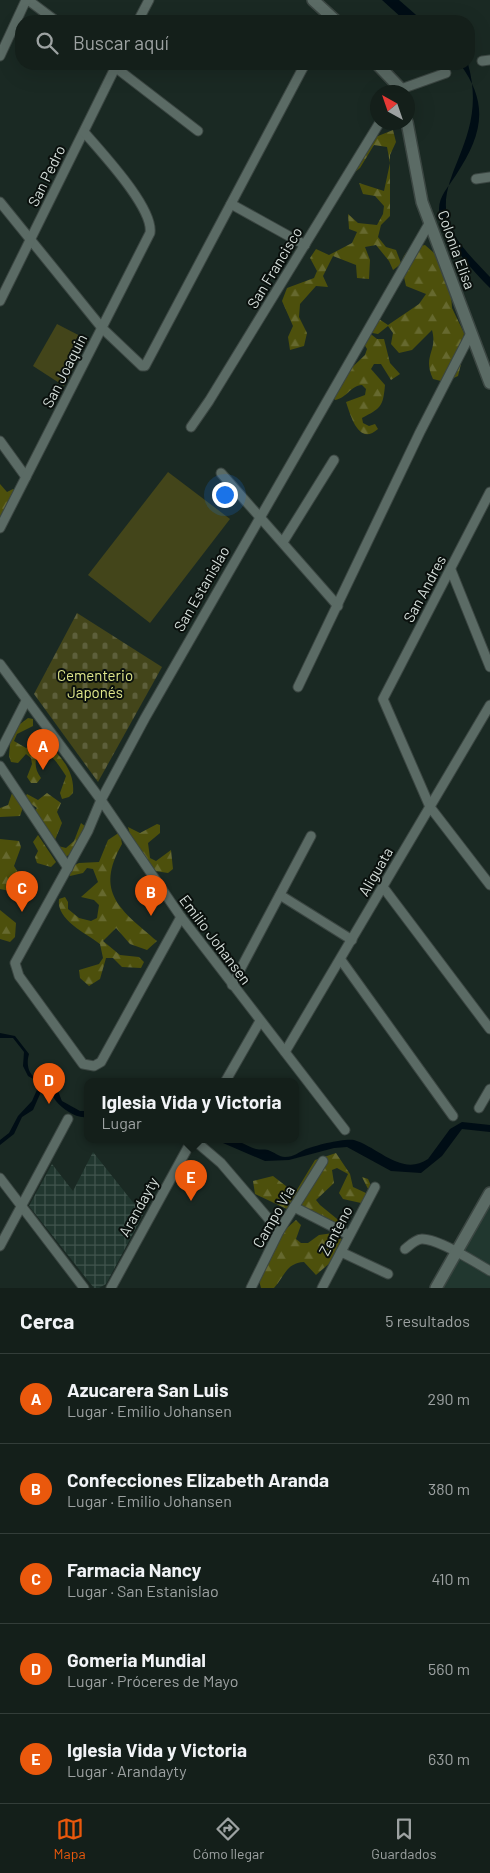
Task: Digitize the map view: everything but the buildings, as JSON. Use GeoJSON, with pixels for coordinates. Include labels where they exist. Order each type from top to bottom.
{"type":"FeatureCollection","features":[{"type":"Feature","properties":{"kind":"street"},"geometry":{"type":"LineString","coordinates":[[20,15],[27,0],[48,15]]}},
{"type":"Feature","properties":{"kind":"street"},"geometry":{"type":"LineString","coordinates":[[141,15],[149,0]]}},
{"type":"Feature","properties":{"kind":"street"},"geometry":{"type":"LineString","coordinates":[[313,0],[327,15]]}},
{"type":"Feature","properties":{"kind":"street"},"geometry":{"type":"LineString","coordinates":[[0,56],[15,25]]}},
{"type":"Feature","properties":{"kind":"street","name":"San Pedro"},"geometry":{"type":"LineString","coordinates":[[0,301],[113,70]]}},
{"type":"Feature","properties":{"kind":"street"},"geometry":{"type":"LineString","coordinates":[[121,70],[198,131]]}},
{"type":"Feature","properties":{"kind":"street"},"geometry":{"type":"LineString","coordinates":[[0,202],[102,328],[142,366],[146,365],[302,70]]}},
{"type":"Feature","properties":{"kind":"street"},"geometry":{"type":"LineString","coordinates":[[382,70],[396,85]]}},
{"type":"Feature","properties":{"kind":"street"},"geometry":{"type":"LineString","coordinates":[[415,85],[446,73]]}},
{"type":"Feature","properties":{"kind":"street","name":"San Francisco"},"geometry":{"type":"LineString","coordinates":[[191,427],[375,130]]}},
{"type":"Feature","properties":{"kind":"street","name":"Colonia Elisa"},"geometry":{"type":"LineString","coordinates":[[408,130],[422,202],[490,383]]}},
{"type":"Feature","properties":{"kind":"street","name":"San Joaquin"},"geometry":{"type":"LineString","coordinates":[[0,528],[152,226],[119,173],[84,132]]}},
{"type":"Feature","properties":{"kind":"street"},"geometry":{"type":"LineString","coordinates":[[476,179],[490,177]]}},
{"type":"Feature","properties":{"kind":"street"},"geometry":{"type":"LineString","coordinates":[[231,204],[305,245]]}},
{"type":"Feature","properties":{"kind":"street","name":"San Estanislao"},"geometry":{"type":"LineString","coordinates":[[181,917],[101,1062],[94,1066],[83,1064],[19,976],[15,967],[17,960],[92,824],[101,800],[145,718],[258,518],[430,222]]}},
{"type":"Feature","properties":{"kind":"street"},"geometry":{"type":"LineString","coordinates":[[298,687],[420,432],[471,333]]}},
{"type":"Feature","properties":{"kind":"street"},"geometry":{"type":"LineString","coordinates":[[0,442],[26,477]]}},
{"type":"Feature","properties":{"kind":"street"},"geometry":{"type":"LineString","coordinates":[[283,542],[334,460]]}},
{"type":"Feature","properties":{"kind":"street"},"geometry":{"type":"LineString","coordinates":[[221,473],[258,518],[283,542],[338,606]]}},
{"type":"Feature","properties":{"kind":"street","name":"San Andres"},"geometry":{"type":"LineString","coordinates":[[430,807],[383,699],[490,492]]}},
{"type":"Feature","properties":{"kind":"street"},"geometry":{"type":"LineString","coordinates":[[451,570],[490,667]]}},
{"type":"Feature","properties":{"kind":"street","name":"Emilio Johansen"},"geometry":{"type":"LineString","coordinates":[[0,664],[101,800],[181,917],[345,1130]]}},
{"type":"Feature","properties":{"kind":"street"},"geometry":{"type":"LineString","coordinates":[[0,752],[26,700]]}},
{"type":"Feature","properties":{"kind":"street","name":"Aliguata"},"geometry":{"type":"LineString","coordinates":[[285,1052],[490,705]]}},
{"type":"Feature","properties":{"kind":"street"},"geometry":{"type":"LineString","coordinates":[[0,766],[68,868]]}},
{"type":"Feature","properties":{"kind":"street"},"geometry":{"type":"LineString","coordinates":[[430,807],[490,884]]}},
{"type":"Feature","properties":{"kind":"street"},"geometry":{"type":"LineString","coordinates":[[232,985],[311,836]]}},
{"type":"Feature","properties":{"kind":"street"},"geometry":{"type":"LineString","coordinates":[[383,887],[490,1029]]}},
{"type":"Feature","properties":{"kind":"street"},"geometry":{"type":"LineString","coordinates":[[280,895],[352,940]]}},
{"type":"Feature","properties":{"kind":"street"},"geometry":{"type":"LineString","coordinates":[[340,960],[453,1116]]}},
{"type":"Feature","properties":{"kind":"street"},"geometry":{"type":"LineString","coordinates":[[227,1078],[260,1021]]}},
{"type":"Feature","properties":{"kind":"street"},"geometry":{"type":"LineString","coordinates":[[480,1108],[490,1089]]}},
{"type":"Feature","properties":{"kind":"street"},"geometry":{"type":"LineString","coordinates":[[0,1246],[68,1119]]}},
{"type":"Feature","properties":{"kind":"street","name":"Arandayty"},"geometry":{"type":"LineString","coordinates":[[111,1288],[191,1143]]}},
{"type":"Feature","properties":{"kind":"street"},"geometry":{"type":"LineString","coordinates":[[197,1143],[221,1163],[279,1231]]}},
{"type":"Feature","properties":{"kind":"street","name":"Campo Via"},"geometry":{"type":"LineString","coordinates":[[251,1288],[279,1231],[323,1161]]}},
{"type":"Feature","properties":{"kind":"street"},"geometry":{"type":"LineString","coordinates":[[0,1178],[84,1288]]}},
{"type":"Feature","properties":{"kind":"street","name":"Zenteno"},"geometry":{"type":"LineString","coordinates":[[322,1288],[375,1187]]}},
{"type":"Feature","properties":{"kind":"street"},"geometry":{"type":"LineString","coordinates":[[436,1288],[490,1194]]}},
{"type":"Feature","properties":{"kind":"street"},"geometry":{"type":"LineString","coordinates":[[294,1207],[349,1235]]}},
{"type":"Feature","properties":{"kind":"street"},"geometry":{"type":"LineString","coordinates":[[405,1249],[420,1239],[456,1252],[490,1271]]}},
{"type":"Feature","properties":{"kind":"street"},"geometry":{"type":"LineString","coordinates":[[341,1252],[388,1274]]}},
{"type":"Feature","properties":{"kind":"shaded area"},"geometry":{"type":"Polygon","coordinates":[[[382,0],[399,0],[416,15],[399,15],[382,0]]]}},
{"type":"Feature","properties":{"kind":"shaded area"},"geometry":{"type":"Polygon","coordinates":[[[464,70],[469,70],[471,83],[464,70]]]}},
{"type":"Feature","properties":{"kind":"shaded area"},"geometry":{"type":"Polygon","coordinates":[[[471,83],[476,93],[479,107],[477,133],[465,160],[449,185],[467,136],[472,115],[473,91],[471,83]]]}},
{"type":"Feature","properties":{"kind":"shaded area"},"geometry":{"type":"Polygon","coordinates":[[[449,185],[446,208],[450,226],[462,247],[490,277],[490,288],[458,252],[440,219],[439,204],[449,185]]]}},
{"type":"Feature","properties":{"kind":"shaded area"},"geometry":{"type":"Polygon","coordinates":[[[0,1033],[15,1036],[29,1054],[28,1066],[33,1076],[51,1082],[57,1089],[62,1101],[80,1111],[84,1111],[84,1117],[74,1115],[62,1107],[56,1101],[49,1088],[44,1085],[33,1110],[22,1117],[14,1134],[0,1145],[0,1140],[9,1133],[18,1116],[32,1101],[40,1083],[28,1076],[23,1066],[24,1052],[13,1038],[0,1038],[0,1033]]]}},
{"type":"Feature","properties":{"kind":"shaded area"},"geometry":{"type":"Polygon","coordinates":[[[462,1122],[490,1125],[490,1132],[462,1129],[442,1156],[421,1173],[391,1171],[347,1147],[334,1148],[289,1160],[265,1161],[223,1143],[241,1143],[254,1149],[268,1150],[288,1157],[323,1144],[354,1140],[390,1159],[409,1165],[418,1164],[428,1159],[450,1129],[462,1122]]]}},
{"type":"Feature","properties":{"kind":"shaded area"},"geometry":{"type":"Polygon","coordinates":[[[93,1152],[143,1215],[106,1284],[99,1288],[94,1288],[29,1206],[52,1164],[73,1191],[93,1152]]]}},
{"type":"Feature","properties":{"kind":"shaded area"},"geometry":{"type":"Polygon","coordinates":[[[490,1201],[490,1288],[441,1288],[490,1201]]]}},
{"type":"Feature","properties":{"kind":"green space"},"geometry":{"type":"Polygon","coordinates":[[[393,130],[396,142],[390,155],[390,163],[387,147],[374,145],[360,168],[350,176],[368,140],[393,130]]]}},
{"type":"Feature","properties":{"kind":"green space"},"geometry":{"type":"Polygon","coordinates":[[[390,163],[390,216],[381,225],[378,237],[386,247],[396,250],[401,263],[410,250],[425,245],[449,266],[452,308],[464,333],[458,376],[445,382],[433,379],[430,371],[429,359],[433,344],[432,330],[412,350],[399,353],[391,344],[393,333],[388,326],[378,334],[367,332],[368,324],[379,319],[388,325],[419,304],[426,294],[406,286],[401,264],[393,270],[389,261],[376,245],[365,247],[370,260],[369,279],[357,278],[356,265],[333,256],[323,276],[328,287],[316,286],[300,304],[299,317],[307,333],[304,346],[290,350],[288,337],[293,326],[282,301],[287,288],[314,278],[317,271],[310,258],[316,249],[329,255],[352,243],[357,232],[349,229],[348,214],[358,223],[377,225],[383,214],[384,206],[375,196],[363,194],[359,183],[384,191],[390,163]]]}},
{"type":"Feature","properties":{"kind":"green space"},"geometry":{"type":"Polygon","coordinates":[[[57,324],[88,340],[64,386],[33,366],[57,324]]]}},
{"type":"Feature","properties":{"kind":"green space"},"geometry":{"type":"Polygon","coordinates":[[[372,335],[377,339],[384,339],[390,363],[400,374],[391,380],[381,364],[374,364],[371,369],[385,385],[380,406],[362,418],[363,423],[369,426],[375,424],[378,429],[366,434],[361,432],[353,422],[346,402],[365,395],[366,389],[362,385],[354,387],[339,399],[335,400],[333,397],[340,379],[365,355],[367,349],[364,344],[365,336],[372,335]]]}},
{"type":"Feature","properties":{"kind":"green space"},"geometry":{"type":"Polygon","coordinates":[[[168,472],[230,519],[150,623],[88,575],[168,472]]]}},
{"type":"Feature","properties":{"kind":"green space"},"geometry":{"type":"Polygon","coordinates":[[[0,484],[7,492],[13,489],[18,492],[0,525],[0,484]]]}},
{"type":"Feature","properties":{"kind":"green space","name":"Cementerio Japonés"},"geometry":{"type":"Polygon","coordinates":[[[77,613],[162,667],[98,782],[34,694],[77,613]]]}},
{"type":"Feature","properties":{"kind":"green space"},"geometry":{"type":"Polygon","coordinates":[[[28,718],[33,719],[33,726],[17,734],[14,741],[26,748],[44,742],[56,752],[72,777],[73,793],[69,797],[62,799],[60,793],[66,776],[51,757],[38,754],[36,766],[41,778],[37,783],[31,783],[27,777],[32,764],[31,758],[26,754],[18,763],[11,762],[9,756],[11,731],[28,718]]]}},
{"type":"Feature","properties":{"kind":"green space"},"geometry":{"type":"Polygon","coordinates":[[[13,790],[24,804],[20,816],[0,817],[0,808],[8,805],[13,790]]]}},
{"type":"Feature","properties":{"kind":"green space"},"geometry":{"type":"Polygon","coordinates":[[[47,793],[61,803],[57,812],[62,823],[55,840],[58,846],[66,848],[74,841],[81,823],[86,827],[77,848],[66,857],[49,847],[29,818],[37,808],[24,799],[27,794],[38,800],[47,793]]]}},
{"type":"Feature","properties":{"kind":"green space"},"geometry":{"type":"Polygon","coordinates":[[[157,824],[160,825],[160,833],[148,843],[150,858],[156,861],[171,850],[173,869],[168,873],[155,871],[130,834],[128,827],[140,833],[157,824]]]}},
{"type":"Feature","properties":{"kind":"green space"},"geometry":{"type":"Polygon","coordinates":[[[120,832],[122,844],[114,861],[111,888],[123,910],[157,941],[147,950],[130,944],[116,928],[103,941],[120,955],[139,957],[144,962],[141,968],[122,967],[113,958],[106,958],[100,979],[89,986],[80,978],[79,970],[99,964],[103,958],[100,944],[67,920],[59,907],[59,899],[65,897],[68,902],[68,909],[79,918],[91,921],[97,918],[99,905],[94,900],[81,897],[98,882],[93,869],[87,868],[83,873],[70,876],[68,868],[79,863],[99,862],[108,840],[120,832]]]}},
{"type":"Feature","properties":{"kind":"green space"},"geometry":{"type":"Polygon","coordinates":[[[38,835],[56,862],[51,867],[37,863],[35,857],[38,851],[33,842],[38,835]]]}},
{"type":"Feature","properties":{"kind":"green space"},"geometry":{"type":"Polygon","coordinates":[[[0,839],[19,841],[21,847],[14,866],[21,877],[10,891],[0,889],[0,839]]]}},
{"type":"Feature","properties":{"kind":"green space"},"geometry":{"type":"Polygon","coordinates":[[[0,910],[16,923],[15,937],[10,942],[0,939],[0,910]]]}},
{"type":"Feature","properties":{"kind":"green space"},"geometry":{"type":"Polygon","coordinates":[[[336,1153],[350,1174],[353,1187],[366,1193],[368,1189],[362,1177],[368,1179],[374,1192],[372,1197],[361,1203],[343,1199],[339,1193],[348,1174],[337,1168],[332,1170],[334,1183],[316,1200],[342,1223],[338,1233],[255,1194],[253,1181],[273,1176],[295,1193],[315,1160],[336,1153]]]}},
{"type":"Feature","properties":{"kind":"green space"},"geometry":{"type":"Polygon","coordinates":[[[296,1220],[301,1225],[296,1239],[301,1243],[308,1243],[319,1235],[333,1233],[344,1241],[347,1248],[316,1275],[304,1262],[298,1263],[286,1271],[274,1288],[261,1288],[258,1277],[279,1235],[296,1220]]]}},
{"type":"Feature","properties":{"kind":"place","name":"Azucarera San Luis"},"geometry":{"type":"Point","coordinates":[43,770]}},
{"type":"Feature","properties":{"kind":"place","name":"Farmacia Nancy"},"geometry":{"type":"Point","coordinates":[22,912]}},
{"type":"Feature","properties":{"kind":"place","name":"Confecciones Elizabeth Aranda"},"geometry":{"type":"Point","coordinates":[151,916]}},
{"type":"Feature","properties":{"kind":"place","name":"Gomeria Mundial"},"geometry":{"type":"Point","coordinates":[49,1104]}},
{"type":"Feature","properties":{"kind":"place","name":"Iglesia Vida y Victoria"},"geometry":{"type":"Point","coordinates":[191,1201]}}]}
